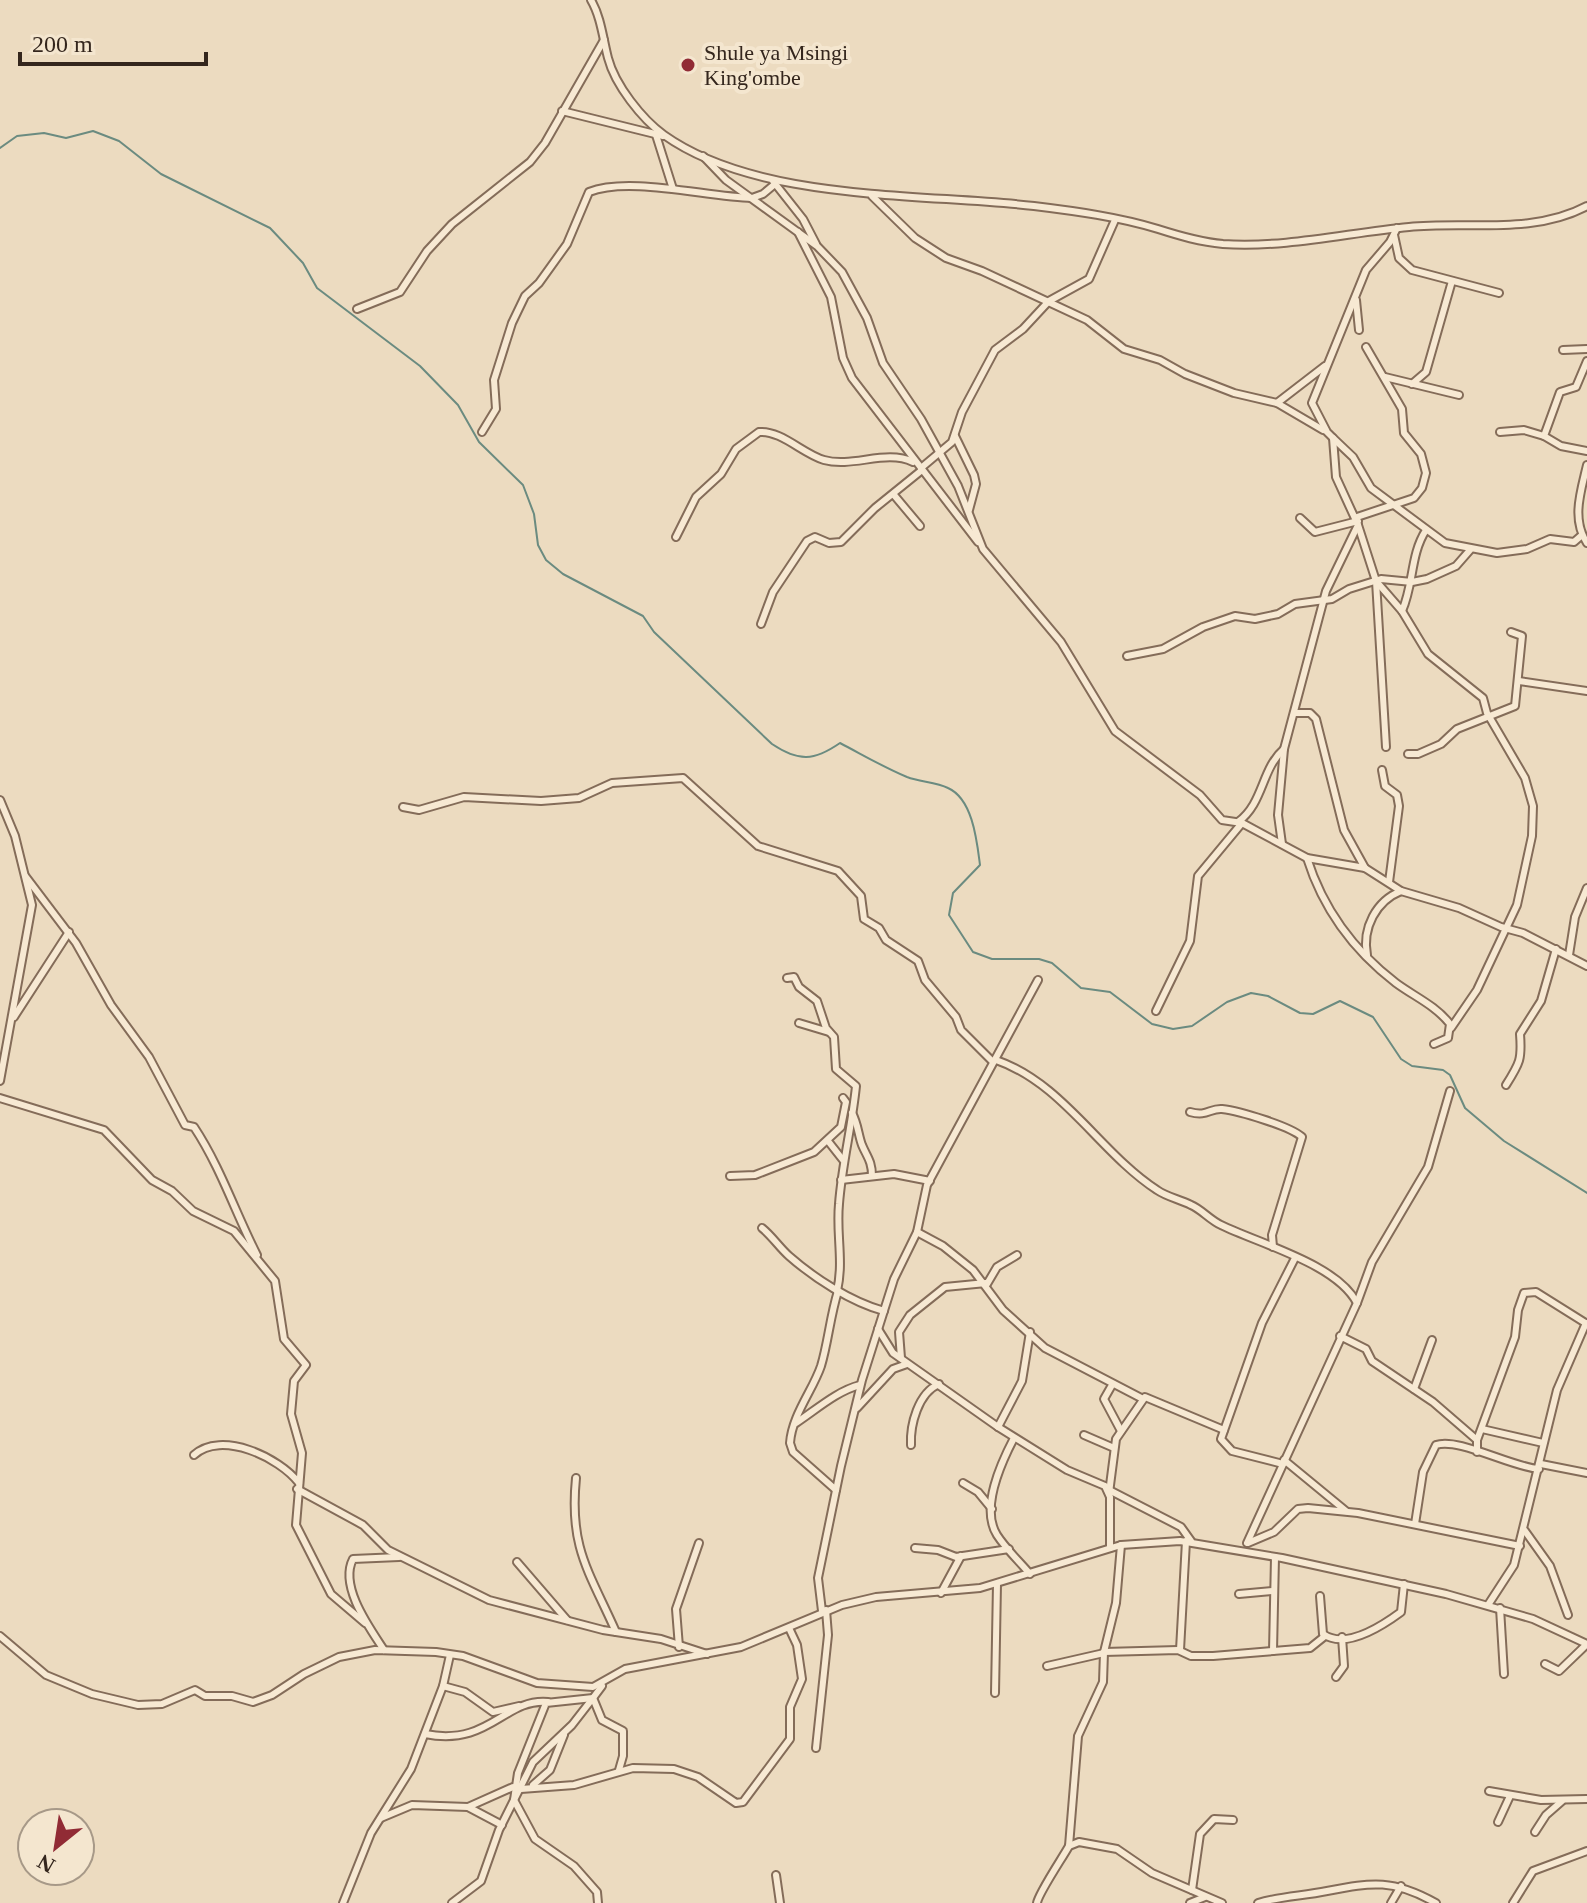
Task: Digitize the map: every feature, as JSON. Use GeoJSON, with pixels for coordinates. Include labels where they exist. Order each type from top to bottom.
{"type":"FeatureCollection","features":[{"type":"Feature","properties":{"kind":"street"},"geometry":{"type":"LineString","coordinates":[[591,0],[617,77],[651,124],[703,156],[774,181],[871,195],[1034,206],[1115,220],[1200,241],[1231,244],[1307,243],[1396,232],[1528,223],[1558,218],[1587,206]]}},
{"type":"Feature","properties":{"kind":"street"},"geometry":{"type":"LineString","coordinates":[[357,309],[400,292],[427,251],[452,224],[515,176],[537,154],[604,40]]}},
{"type":"Feature","properties":{"kind":"street"},"geometry":{"type":"LineString","coordinates":[[562,111],[666,136]]}},
{"type":"Feature","properties":{"kind":"street"},"geometry":{"type":"LineString","coordinates":[[656,135],[673,189]]}},
{"type":"Feature","properties":{"kind":"street"},"geometry":{"type":"LineString","coordinates":[[703,156],[726,180],[817,246],[848,281],[867,318],[883,363],[941,454],[983,549]]}},
{"type":"Feature","properties":{"kind":"street"},"geometry":{"type":"LineString","coordinates":[[482,432],[496,409],[494,380],[512,323],[525,296],[539,283],[567,244],[586,195],[604,188],[673,189],[713,197],[752,198],[763,194],[774,181]]}},
{"type":"Feature","properties":{"kind":"street"},"geometry":{"type":"LineString","coordinates":[[774,181],[803,219],[817,246]]}},
{"type":"Feature","properties":{"kind":"street"},"geometry":{"type":"LineString","coordinates":[[871,195],[915,238],[946,258],[1100,326],[1124,349],[1155,358],[1234,393],[1277,403],[1327,432],[1353,457],[1371,488],[1445,543],[1470,550],[1505,553],[1550,539],[1574,542],[1582,535]]}},
{"type":"Feature","properties":{"kind":"street"},"geometry":{"type":"LineString","coordinates":[[761,624],[773,592],[807,541],[815,537],[829,543],[841,542],[879,504],[894,495],[920,467],[941,454],[955,436],[960,418],[995,350],[1023,329],[1049,301],[1089,279],[1115,220]]}},
{"type":"Feature","properties":{"kind":"street"},"geometry":{"type":"LineString","coordinates":[[798,232],[831,297],[846,367],[876,414],[1061,642],[1115,731],[1200,795],[1222,820],[1240,822],[1307,858],[1365,868],[1401,891],[1459,908],[1556,949],[1587,966]]}},
{"type":"Feature","properties":{"kind":"street"},"geometry":{"type":"LineString","coordinates":[[1396,232],[1399,258],[1404,265],[1499,293]]}},
{"type":"Feature","properties":{"kind":"street"},"geometry":{"type":"LineString","coordinates":[[1304,420],[1368,265],[1396,232]]}},
{"type":"Feature","properties":{"kind":"street"},"geometry":{"type":"LineString","coordinates":[[1412,384],[1426,372],[1452,281]]}},
{"type":"Feature","properties":{"kind":"street"},"geometry":{"type":"LineString","coordinates":[[1355,296],[1359,330]]}},
{"type":"Feature","properties":{"kind":"street"},"geometry":{"type":"LineString","coordinates":[[1300,518],[1315,532],[1358,521],[1419,493],[1426,473],[1421,454],[1404,433],[1402,409],[1366,347]]}},
{"type":"Feature","properties":{"kind":"street"},"geometry":{"type":"LineString","coordinates":[[1563,350],[1587,349]]}},
{"type":"Feature","properties":{"kind":"street"},"geometry":{"type":"LineString","coordinates":[[1544,436],[1560,392],[1576,387],[1587,361]]}},
{"type":"Feature","properties":{"kind":"street"},"geometry":{"type":"LineString","coordinates":[[1277,403],[1328,363]]}},
{"type":"Feature","properties":{"kind":"street"},"geometry":{"type":"LineString","coordinates":[[1385,377],[1459,395]]}},
{"type":"Feature","properties":{"kind":"street"},"geometry":{"type":"LineString","coordinates":[[1312,403],[1327,432]]}},
{"type":"Feature","properties":{"kind":"street"},"geometry":{"type":"LineString","coordinates":[[1500,432],[1524,430],[1544,436],[1561,446],[1587,451]]}},
{"type":"Feature","properties":{"kind":"street"},"geometry":{"type":"LineString","coordinates":[[676,537],[696,497],[721,474],[736,449],[759,432],[771,433],[824,460],[849,463],[902,458],[920,467]]}},
{"type":"Feature","properties":{"kind":"street"},"geometry":{"type":"LineString","coordinates":[[955,436],[975,481],[969,514]]}},
{"type":"Feature","properties":{"kind":"street"},"geometry":{"type":"LineString","coordinates":[[1333,438],[1336,477],[1358,521],[1376,581],[1386,747]]}},
{"type":"Feature","properties":{"kind":"street"},"geometry":{"type":"LineString","coordinates":[[1587,465],[1577,514],[1587,543]]}},
{"type":"Feature","properties":{"kind":"street"},"geometry":{"type":"LineString","coordinates":[[894,495],[920,526]]}},
{"type":"Feature","properties":{"kind":"street"},"geometry":{"type":"LineString","coordinates":[[1282,845],[1278,815],[1284,749],[1324,598],[1358,521]]}},
{"type":"Feature","properties":{"kind":"street"},"geometry":{"type":"LineString","coordinates":[[1402,611],[1412,582],[1415,549],[1426,530]]}},
{"type":"Feature","properties":{"kind":"street"},"geometry":{"type":"LineString","coordinates":[[1127,656],[1167,648],[1222,620],[1244,615],[1255,619],[1278,614],[1295,604],[1332,599],[1376,581],[1412,582],[1456,566],[1470,550]]}},
{"type":"Feature","properties":{"kind":"street"},"geometry":{"type":"LineString","coordinates":[[1376,581],[1402,611],[1431,658],[1480,694],[1525,778],[1533,812],[1519,899],[1477,990],[1451,1028],[1448,1038],[1434,1044]]}},
{"type":"Feature","properties":{"kind":"street"},"geometry":{"type":"LineString","coordinates":[[1408,754],[1418,754],[1441,744],[1457,729],[1515,706],[1522,636],[1511,632]]}},
{"type":"Feature","properties":{"kind":"street"},"geometry":{"type":"LineString","coordinates":[[1519,681],[1587,691]]}},
{"type":"Feature","properties":{"kind":"street"},"geometry":{"type":"LineString","coordinates":[[1295,713],[1310,713],[1316,719],[1344,830],[1365,868]]}},
{"type":"Feature","properties":{"kind":"street"},"geometry":{"type":"LineString","coordinates":[[1156,1011],[1190,941],[1193,893],[1198,876],[1254,808],[1273,762],[1284,749]]}},
{"type":"Feature","properties":{"kind":"street"},"geometry":{"type":"LineString","coordinates":[[1382,770],[1385,786],[1397,795],[1399,806],[1389,882]]}},
{"type":"Feature","properties":{"kind":"street"},"geometry":{"type":"LineString","coordinates":[[403,807],[419,810],[464,797],[541,801],[579,798],[612,783],[683,778],[758,846],[838,871],[861,896],[864,919],[879,928],[886,940],[918,961],[926,982],[956,1017],[961,1030],[994,1060],[1022,1071],[1059,1100],[1101,1139],[1121,1165],[1156,1190],[1192,1205],[1218,1224],[1273,1247],[1347,1287],[1357,1303]]}},
{"type":"Feature","properties":{"kind":"street"},"geometry":{"type":"LineString","coordinates":[[0,800],[12,826],[32,905],[0,1081]]}},
{"type":"Feature","properties":{"kind":"street"},"geometry":{"type":"LineString","coordinates":[[1307,858],[1323,903],[1367,955],[1383,973],[1437,1008],[1451,1028]]}},
{"type":"Feature","properties":{"kind":"street"},"geometry":{"type":"LineString","coordinates":[[26,877],[69,932],[111,1005],[149,1057],[184,1124],[195,1128],[223,1174],[261,1264]]}},
{"type":"Feature","properties":{"kind":"street"},"geometry":{"type":"LineString","coordinates":[[1569,955],[1575,917],[1587,888]]}},
{"type":"Feature","properties":{"kind":"street"},"geometry":{"type":"LineString","coordinates":[[1367,955],[1367,930],[1377,908],[1401,891]]}},
{"type":"Feature","properties":{"kind":"street"},"geometry":{"type":"LineString","coordinates":[[11,1019],[55,958],[69,932]]}},
{"type":"Feature","properties":{"kind":"street"},"geometry":{"type":"LineString","coordinates":[[1506,1085],[1520,1063],[1524,1048],[1521,1032],[1541,1001],[1556,949]]}},
{"type":"Feature","properties":{"kind":"street"},"geometry":{"type":"LineString","coordinates":[[787,978],[794,977],[799,987],[817,1001],[836,1050],[836,1069],[856,1086],[841,1180],[838,1217],[842,1268],[838,1291],[825,1335],[821,1367],[793,1424],[790,1443],[793,1452],[836,1491]]}},
{"type":"Feature","properties":{"kind":"street"},"geometry":{"type":"LineString","coordinates":[[816,1748],[828,1635],[818,1578],[860,1385],[884,1311],[917,1232],[930,1181],[1038,980]]}},
{"type":"Feature","properties":{"kind":"street"},"geometry":{"type":"LineString","coordinates":[[799,1023],[829,1032]]}},
{"type":"Feature","properties":{"kind":"street"},"geometry":{"type":"LineString","coordinates":[[1247,1543],[1357,1303],[1372,1262],[1428,1167],[1450,1091]]}},
{"type":"Feature","properties":{"kind":"street"},"geometry":{"type":"LineString","coordinates":[[0,1098],[104,1130],[150,1178],[172,1191],[193,1211],[225,1224],[261,1264],[279,1290],[286,1344],[306,1365],[294,1381],[291,1414],[302,1453],[296,1525],[331,1594],[365,1623]]}},
{"type":"Feature","properties":{"kind":"street"},"geometry":{"type":"LineString","coordinates":[[730,1176],[755,1175],[781,1163],[796,1162],[828,1141],[843,1123],[846,1102],[843,1098]]}},
{"type":"Feature","properties":{"kind":"street"},"geometry":{"type":"LineString","coordinates":[[1190,1112],[1207,1115],[1223,1109],[1274,1122],[1302,1137],[1272,1235],[1273,1247]]}},
{"type":"Feature","properties":{"kind":"street"},"geometry":{"type":"LineString","coordinates":[[852,1113],[861,1131],[863,1146],[870,1155],[872,1176]]}},
{"type":"Feature","properties":{"kind":"street"},"geometry":{"type":"LineString","coordinates":[[828,1141],[843,1160]]}},
{"type":"Feature","properties":{"kind":"street"},"geometry":{"type":"LineString","coordinates":[[841,1180],[894,1174],[930,1181]]}},
{"type":"Feature","properties":{"kind":"street"},"geometry":{"type":"LineString","coordinates":[[762,1228],[790,1257],[838,1291],[860,1304],[884,1311]]}},
{"type":"Feature","properties":{"kind":"street"},"geometry":{"type":"LineString","coordinates":[[917,1232],[952,1252],[986,1283],[1003,1310],[1052,1353],[1143,1399]]}},
{"type":"Feature","properties":{"kind":"street"},"geometry":{"type":"LineString","coordinates":[[901,1359],[899,1332],[910,1315],[945,1287],[986,1283],[997,1267],[1017,1255]]}},
{"type":"Feature","properties":{"kind":"street"},"geometry":{"type":"LineString","coordinates":[[1295,1258],[1262,1323],[1222,1442],[1226,1448],[1283,1462],[1346,1511]]}},
{"type":"Feature","properties":{"kind":"street"},"geometry":{"type":"LineString","coordinates":[[1477,1452],[1477,1440],[1515,1337],[1515,1322],[1524,1293],[1536,1292],[1586,1323],[1557,1390],[1520,1546],[1510,1573],[1488,1605]]}},
{"type":"Feature","properties":{"kind":"street"},"geometry":{"type":"LineString","coordinates":[[878,1329],[885,1345],[901,1359],[1014,1438],[1067,1470],[1100,1483],[1110,1492],[1181,1527],[1188,1541],[1180,1650]]}},
{"type":"Feature","properties":{"kind":"street"},"geometry":{"type":"LineString","coordinates":[[998,1427],[1022,1381],[1030,1332]]}},
{"type":"Feature","properties":{"kind":"street"},"geometry":{"type":"LineString","coordinates":[[1340,1336],[1366,1349],[1372,1361],[1414,1389],[1477,1440]]}},
{"type":"Feature","properties":{"kind":"street"},"geometry":{"type":"LineString","coordinates":[[1414,1389],[1432,1340]]}},
{"type":"Feature","properties":{"kind":"street"},"geometry":{"type":"LineString","coordinates":[[854,1411],[893,1369],[909,1364]]}},
{"type":"Feature","properties":{"kind":"street"},"geometry":{"type":"LineString","coordinates":[[911,1445],[911,1419],[931,1388],[939,1384]]}},
{"type":"Feature","properties":{"kind":"street"},"geometry":{"type":"LineString","coordinates":[[793,1424],[827,1405],[842,1390],[860,1385]]}},
{"type":"Feature","properties":{"kind":"street"},"geometry":{"type":"LineString","coordinates":[[1112,1385],[1104,1399],[1121,1431]]}},
{"type":"Feature","properties":{"kind":"street"},"geometry":{"type":"LineString","coordinates":[[1110,1548],[1114,1448],[1121,1431],[1143,1399],[1149,1397],[1224,1430]]}},
{"type":"Feature","properties":{"kind":"street"},"geometry":{"type":"LineString","coordinates":[[1482,1429],[1543,1443]]}},
{"type":"Feature","properties":{"kind":"street"},"geometry":{"type":"LineString","coordinates":[[1084,1435],[1114,1448]]}},
{"type":"Feature","properties":{"kind":"street"},"geometry":{"type":"LineString","coordinates":[[1014,1438],[997,1475],[993,1526],[1030,1574]]}},
{"type":"Feature","properties":{"kind":"street"},"geometry":{"type":"LineString","coordinates":[[1415,1524],[1423,1472],[1436,1445],[1452,1443],[1515,1466],[1540,1466],[1587,1473]]}},
{"type":"Feature","properties":{"kind":"street"},"geometry":{"type":"LineString","coordinates":[[194,1455],[204,1446],[243,1446],[288,1471],[298,1486],[363,1525],[376,1541],[401,1557],[489,1600],[616,1632],[661,1639],[711,1655]]}},
{"type":"Feature","properties":{"kind":"street"},"geometry":{"type":"LineString","coordinates":[[576,1478],[576,1541],[616,1632]]}},
{"type":"Feature","properties":{"kind":"street"},"geometry":{"type":"LineString","coordinates":[[963,1483],[978,1492],[992,1509]]}},
{"type":"Feature","properties":{"kind":"street"},"geometry":{"type":"LineString","coordinates":[[1239,1550],[1247,1543],[1270,1535],[1298,1509],[1346,1511],[1520,1546]]}},
{"type":"Feature","properties":{"kind":"street"},"geometry":{"type":"LineString","coordinates":[[1525,1531],[1550,1566],[1568,1615]]}},
{"type":"Feature","properties":{"kind":"street"},"geometry":{"type":"LineString","coordinates":[[517,1788],[533,1762],[565,1731],[604,1683],[620,1671],[711,1655],[789,1628],[824,1610],[876,1597],[941,1593],[997,1584],[1121,1545],[1188,1541],[1404,1584],[1500,1608],[1587,1644],[1559,1671],[1545,1664]]}},
{"type":"Feature","properties":{"kind":"street"},"geometry":{"type":"LineString","coordinates":[[679,1647],[676,1609],[699,1543]]}},
{"type":"Feature","properties":{"kind":"street"},"geometry":{"type":"LineString","coordinates":[[1037,1903],[1040,1892],[1052,1879],[1069,1846],[1078,1736],[1101,1690],[1104,1653],[1116,1603],[1121,1545]]}},
{"type":"Feature","properties":{"kind":"street"},"geometry":{"type":"LineString","coordinates":[[915,1548],[961,1556],[1009,1549]]}},
{"type":"Feature","properties":{"kind":"street"},"geometry":{"type":"LineString","coordinates":[[941,1593],[961,1556]]}},
{"type":"Feature","properties":{"kind":"street"},"geometry":{"type":"LineString","coordinates":[[384,1650],[365,1623],[347,1576],[353,1559],[401,1557]]}},
{"type":"Feature","properties":{"kind":"street"},"geometry":{"type":"LineString","coordinates":[[1273,1651],[1275,1557]]}},
{"type":"Feature","properties":{"kind":"street"},"geometry":{"type":"LineString","coordinates":[[517,1562],[567,1620]]}},
{"type":"Feature","properties":{"kind":"street"},"geometry":{"type":"LineString","coordinates":[[995,1693],[997,1584]]}},
{"type":"Feature","properties":{"kind":"street"},"geometry":{"type":"LineString","coordinates":[[1047,1666],[1104,1653],[1180,1650],[1191,1656],[1213,1656],[1310,1648],[1325,1636],[1368,1633],[1401,1612],[1404,1584]]}},
{"type":"Feature","properties":{"kind":"street"},"geometry":{"type":"LineString","coordinates":[[1239,1594],[1273,1591]]}},
{"type":"Feature","properties":{"kind":"street"},"geometry":{"type":"LineString","coordinates":[[1320,1596],[1325,1636]]}},
{"type":"Feature","properties":{"kind":"street"},"geometry":{"type":"LineString","coordinates":[[1500,1608],[1504,1674]]}},
{"type":"Feature","properties":{"kind":"street"},"geometry":{"type":"LineString","coordinates":[[378,1819],[412,1805],[468,1807],[517,1788],[574,1785],[619,1770],[685,1771],[736,1803],[743,1802],[790,1739],[790,1707],[802,1679],[797,1645],[789,1628]]}},
{"type":"Feature","properties":{"kind":"street"},"geometry":{"type":"LineString","coordinates":[[1582,1641],[1587,1631]]}},
{"type":"Feature","properties":{"kind":"street"},"geometry":{"type":"LineString","coordinates":[[0,1636],[46,1675],[77,1690],[138,1705],[176,1701],[195,1690],[203,1696],[232,1696],[253,1702],[272,1695],[304,1674],[339,1657],[384,1650],[450,1655],[537,1683],[586,1687],[604,1683]]}},
{"type":"Feature","properties":{"kind":"street"},"geometry":{"type":"LineString","coordinates":[[1336,1677],[1344,1666],[1342,1637]]}},
{"type":"Feature","properties":{"kind":"street"},"geometry":{"type":"LineString","coordinates":[[343,1903],[378,1819],[411,1769],[443,1686],[450,1655]]}},
{"type":"Feature","properties":{"kind":"street"},"geometry":{"type":"LineString","coordinates":[[443,1686],[465,1692],[493,1712],[593,1698]]}},
{"type":"Feature","properties":{"kind":"street"},"geometry":{"type":"LineString","coordinates":[[593,1698],[602,1720],[623,1731],[623,1756],[619,1770]]}},
{"type":"Feature","properties":{"kind":"street"},"geometry":{"type":"LineString","coordinates":[[452,1903],[481,1881],[514,1800],[533,1728],[548,1702]]}},
{"type":"Feature","properties":{"kind":"street"},"geometry":{"type":"LineString","coordinates":[[425,1734],[444,1738],[463,1736],[490,1727],[523,1706]]}},
{"type":"Feature","properties":{"kind":"street"},"geometry":{"type":"LineString","coordinates":[[530,1787],[550,1770],[565,1731]]}},
{"type":"Feature","properties":{"kind":"street"},"geometry":{"type":"LineString","coordinates":[[1489,1791],[1562,1801],[1587,1799]]}},
{"type":"Feature","properties":{"kind":"street"},"geometry":{"type":"LineString","coordinates":[[1498,1822],[1510,1796]]}},
{"type":"Feature","properties":{"kind":"street"},"geometry":{"type":"LineString","coordinates":[[514,1800],[535,1839],[574,1866],[594,1888],[598,1903]]}},
{"type":"Feature","properties":{"kind":"street"},"geometry":{"type":"LineString","coordinates":[[1535,1832],[1546,1815],[1562,1801]]}},
{"type":"Feature","properties":{"kind":"street"},"geometry":{"type":"LineString","coordinates":[[468,1807],[502,1825]]}},
{"type":"Feature","properties":{"kind":"street"},"geometry":{"type":"LineString","coordinates":[[1192,1890],[1202,1830],[1214,1819],[1233,1820]]}},
{"type":"Feature","properties":{"kind":"street"},"geometry":{"type":"LineString","coordinates":[[1069,1846],[1079,1842],[1117,1849],[1144,1869],[1222,1903]]}},
{"type":"Feature","properties":{"kind":"street"},"geometry":{"type":"LineString","coordinates":[[1513,1903],[1537,1868],[1573,1859],[1587,1851]]}},
{"type":"Feature","properties":{"kind":"street"},"geometry":{"type":"LineString","coordinates":[[776,1875],[780,1903]]}},
{"type":"Feature","properties":{"kind":"street"},"geometry":{"type":"LineString","coordinates":[[1258,1903],[1365,1883],[1401,1886],[1436,1903]]}},
{"type":"Feature","properties":{"kind":"street"},"geometry":{"type":"LineString","coordinates":[[1391,1903],[1401,1886]]}},
{"type":"Feature","properties":{"kind":"street"},"geometry":{"type":"LineString","coordinates":[[1301,1903],[1305,1893]]}},
{"type":"Feature","properties":{"kind":"street"},"geometry":{"type":"LineString","coordinates":[[1190,1903],[1205,1897]]}},
{"type":"Feature","properties":{"kind":"waterway"},"geometry":{"type":"LineString","coordinates":[[0,148],[17,136],[44,133],[66,138],[93,131],[119,141],[161,174],[270,228],[303,263],[317,288],[420,366],[458,405],[479,442],[523,485],[534,514],[538,545],[546,560],[563,574],[643,616],[654,632],[782,750],[806,757],[840,743],[907,777],[943,786],[956,794],[963,801],[972,822],[980,865],[953,893],[949,915],[973,952],[992,959],[1039,959],[1052,963],[1081,988],[1110,992],[1152,1024],[1173,1029],[1192,1026],[1227,1002],[1251,993],[1268,996],[1300,1013],[1313,1014],[1340,1001],[1373,1017],[1401,1059],[1412,1066],[1443,1070],[1450,1075],[1465,1108],[1504,1141],[1587,1193]]}},
{"type":"Feature","properties":{"kind":"place","name":"Shule ya Msingi King'ombe"},"geometry":{"type":"Point","coordinates":[688,65]}}]}
